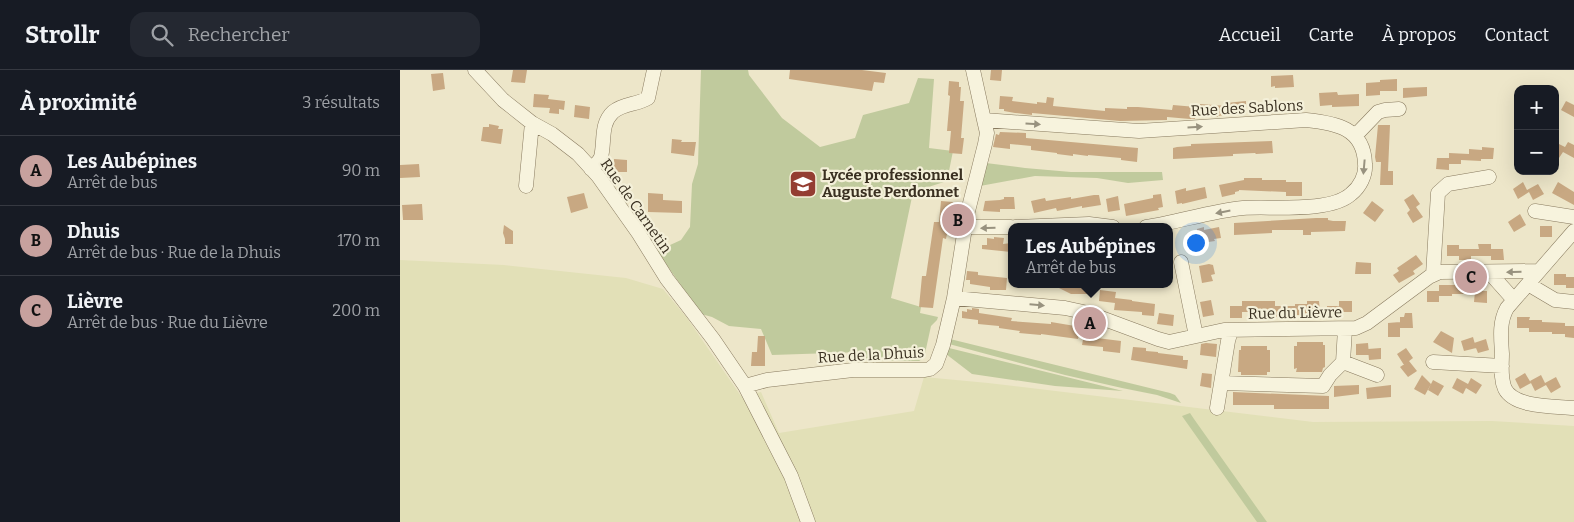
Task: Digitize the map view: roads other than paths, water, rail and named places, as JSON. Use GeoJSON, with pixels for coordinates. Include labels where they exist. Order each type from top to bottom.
{"type":"FeatureCollection","features":[{"type":"Feature","properties":{"kind":"street","name":"Rue de Carnetin"},"geometry":{"type":"LineString","coordinates":[[475,70],[503,100],[532,123],[552,134],[578,154],[639,234],[667,279],[713,339],[745,386],[791,476],[808,522]]}},
{"type":"Feature","properties":{"kind":"street"},"geometry":{"type":"LineString","coordinates":[[591,169],[601,155],[606,121],[612,113],[624,106],[641,103],[648,98],[654,70]]}},
{"type":"Feature","properties":{"kind":"street","name":"Rue de la Dhuis"},"geometry":{"type":"LineString","coordinates":[[745,386],[767,380],[848,376],[923,370],[934,367],[943,345],[954,298],[965,227],[987,133],[973,70]]}},
{"type":"Feature","properties":{"kind":"street"},"geometry":{"type":"LineString","coordinates":[[1166,223],[1243,208],[1314,206],[1345,198],[1361,182],[1366,170],[1365,155],[1360,142],[1355,136],[1378,112],[1399,109]]}},
{"type":"Feature","properties":{"kind":"street","name":"Rue des Sablons"},"geometry":{"type":"LineString","coordinates":[[984,120],[1139,131],[1306,120],[1325,122],[1342,128],[1355,136]]}},
{"type":"Feature","properties":{"kind":"street"},"geometry":{"type":"LineString","coordinates":[[526,186],[532,123]]}},
{"type":"Feature","properties":{"kind":"street"},"geometry":{"type":"LineString","coordinates":[[1433,275],[1438,193],[1448,184],[1489,177]]}},
{"type":"Feature","properties":{"kind":"street"},"geometry":{"type":"LineString","coordinates":[[1535,211],[1574,217]]}},
{"type":"Feature","properties":{"kind":"street"},"geometry":{"type":"LineString","coordinates":[[965,227],[1008,227]]}},
{"type":"Feature","properties":{"kind":"street"},"geometry":{"type":"LineString","coordinates":[[1574,231],[1507,308],[1501,320],[1504,387],[1513,398],[1530,403],[1574,408]]}},
{"type":"Feature","properties":{"kind":"street"},"geometry":{"type":"LineString","coordinates":[[1181,262],[1196,336]]}},
{"type":"Feature","properties":{"kind":"street","name":"Rue du Lièvre"},"geometry":{"type":"LineString","coordinates":[[954,298],[1065,308],[1088,313],[1158,340],[1169,342],[1224,330],[1356,328],[1367,323],[1433,275],[1445,272],[1538,271]]}},
{"type":"Feature","properties":{"kind":"street"},"geometry":{"type":"LineString","coordinates":[[1489,272],[1514,300]]}},
{"type":"Feature","properties":{"kind":"street"},"geometry":{"type":"LineString","coordinates":[[1528,284],[1555,300],[1574,302]]}},
{"type":"Feature","properties":{"kind":"street"},"geometry":{"type":"LineString","coordinates":[[1221,383],[1323,386],[1330,375],[1343,362],[1344,329]]}},
{"type":"Feature","properties":{"kind":"street"},"geometry":{"type":"LineString","coordinates":[[1217,408],[1228,341],[1233,330]]}},
{"type":"Feature","properties":{"kind":"street"},"geometry":{"type":"LineString","coordinates":[[1343,362],[1377,375]]}},
{"type":"Feature","properties":{"kind":"street"},"geometry":{"type":"LineString","coordinates":[[1433,362],[1502,366]]}},
{"type":"Feature","properties":{"kind":"place","name":"Lycée professionnel Auguste Perdonnet"},"geometry":{"type":"Point","coordinates":[803,184]}},
{"type":"Feature","properties":{"kind":"place","name":"Dhuis"},"geometry":{"type":"Point","coordinates":[958,220]}},
{"type":"Feature","properties":{"kind":"place","name":"Lièvre"},"geometry":{"type":"Point","coordinates":[1471,277]}},
{"type":"Feature","properties":{"kind":"place","name":"Les Aubépines"},"geometry":{"type":"Point","coordinates":[1090,323]}}]}
